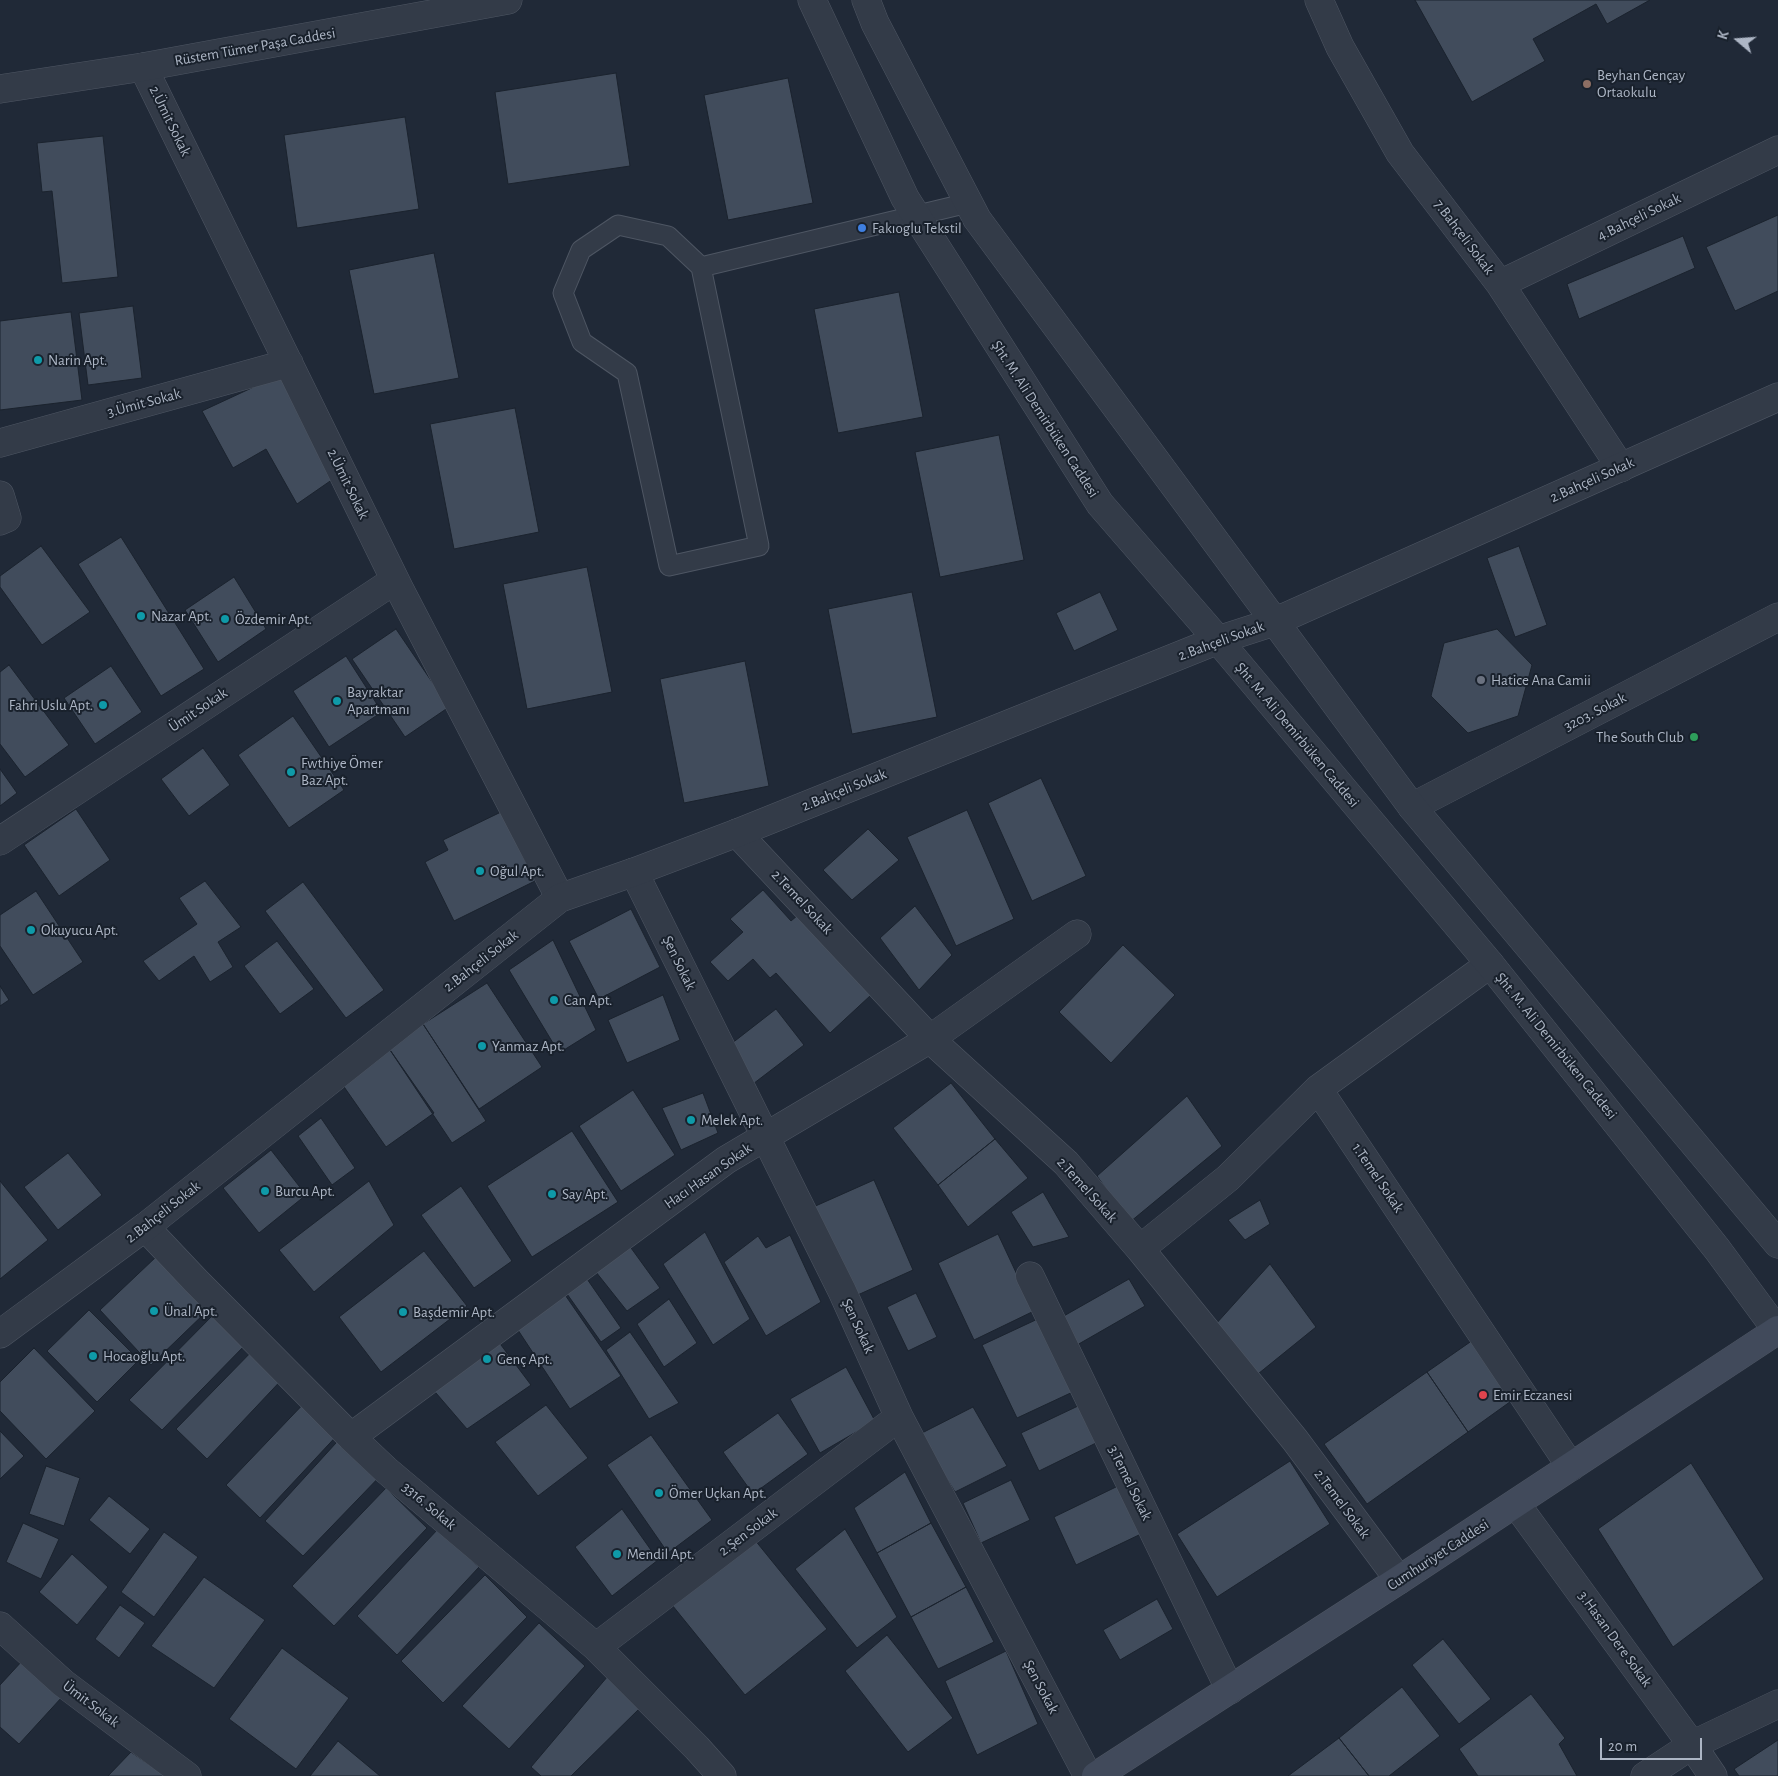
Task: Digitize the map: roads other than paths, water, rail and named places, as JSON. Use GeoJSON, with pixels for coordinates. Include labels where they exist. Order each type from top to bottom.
{"type":"FeatureCollection","features":[{"type":"Feature","properties":{"kind":"main road","name":"Cumhuriyet Caddesi"},"geometry":{"type":"LineString","coordinates":[[1096,1776],[1516,1504],[1778,1331]]}},
{"type":"Feature","properties":{"kind":"street","name":"Rüstem Tümer Paşa Caddesi"},"geometry":{"type":"LineString","coordinates":[[0,89],[143,67],[508,0]]}},
{"type":"Feature","properties":{"kind":"street","name":"Şht. M. Ali Demirbüken Caddesi"},"geometry":{"type":"LineString","coordinates":[[812,0],[905,198],[1100,504],[1218,640],[1490,964],[1717,1248],[1778,1331]]}},
{"type":"Feature","properties":{"kind":"street"},"geometry":{"type":"LineString","coordinates":[[866,0],[875,23],[977,220],[1412,807],[1778,1244]]}},
{"type":"Feature","properties":{"kind":"street","name":"7.Bahçeli Sokak"},"geometry":{"type":"LineString","coordinates":[[1319,0],[1340,46],[1400,153],[1500,284],[1621,468]]}},
{"type":"Feature","properties":{"kind":"street","name":"2.Ümit Sokak"},"geometry":{"type":"LineString","coordinates":[[143,67],[396,580],[560,898]]}},
{"type":"Feature","properties":{"kind":"street","name":"4.Bahçeli Sokak"},"geometry":{"type":"LineString","coordinates":[[1500,284],[1778,150]]}},
{"type":"Feature","properties":{"kind":"street","name":"3.Ümit Sokak"},"geometry":{"type":"LineString","coordinates":[[0,443],[289,363]]}},
{"type":"Feature","properties":{"kind":"street","name":"2.Bahçeli Sokak"},"geometry":{"type":"LineString","coordinates":[[0,1334],[145,1227],[560,898],[737,832],[1218,640],[1274,622],[1778,397]]}},
{"type":"Feature","properties":{"kind":"street"},"geometry":{"type":"LineString","coordinates":[[0,495],[7,518],[0,522]]}},
{"type":"Feature","properties":{"kind":"street","name":"Ümit Sokak"},"geometry":{"type":"LineString","coordinates":[[0,841],[396,580]]}},
{"type":"Feature","properties":{"kind":"street","name":"3203. Sokak"},"geometry":{"type":"LineString","coordinates":[[1412,807],[1778,618]]}},
{"type":"Feature","properties":{"kind":"street","name":"2.Temel Sokak"},"geometry":{"type":"LineString","coordinates":[[737,832],[930,1039],[1066,1163],[1140,1249],[1295,1440],[1399,1580]]}},
{"type":"Feature","properties":{"kind":"street","name":"Şen Sokak"},"geometry":{"type":"LineString","coordinates":[[634,872],[842,1291],[899,1417],[1088,1776]]}},
{"type":"Feature","properties":{"kind":"street","name":"Hacı Hasan Sokak"},"geometry":{"type":"LineString","coordinates":[[351,1437],[726,1160],[930,1039],[1077,934]]}},
{"type":"Feature","properties":{"kind":"street"},"geometry":{"type":"LineString","coordinates":[[1140,1249],[1228,1178],[1318,1089],[1490,964]]}},
{"type":"Feature","properties":{"kind":"street","name":"1.Temel Sokak"},"geometry":{"type":"LineString","coordinates":[[1318,1089],[1571,1467]]}},
{"type":"Feature","properties":{"kind":"street","name":"3316. Sokak"},"geometry":{"type":"LineString","coordinates":[[145,1227],[351,1437],[386,1470],[596,1647],[691,1742],[722,1776]]}},
{"type":"Feature","properties":{"kind":"street","name":"3.Temel Sokak"},"geometry":{"type":"LineString","coordinates":[[1030,1276],[1230,1690]]}},
{"type":"Feature","properties":{"kind":"street","name":"2.Şen Sokak"},"geometry":{"type":"LineString","coordinates":[[596,1647],[899,1417]]}},
{"type":"Feature","properties":{"kind":"street","name":"3.Hasan Dere Sokak"},"geometry":{"type":"LineString","coordinates":[[1516,1504],[1713,1776]]}},
{"type":"Feature","properties":{"kind":"street","name":"Ümit Sokak"},"geometry":{"type":"LineString","coordinates":[[0,1626],[63,1683],[188,1776]]}},
{"type":"Feature","properties":{"kind":"street"},"geometry":{"type":"LineString","coordinates":[[1645,1776],[1692,1745],[1778,1704]]}},
{"type":"Feature","properties":{"kind":"lane"},"geometry":{"type":"LineString","coordinates":[[701,267],[968,202]]}},
{"type":"Feature","properties":{"kind":"lane"},"geometry":{"type":"LineString","coordinates":[[618,225],[668,236],[701,267],[759,546],[669,566],[627,373],[582,342],[563,293],[581,250],[618,225]]}},
{"type":"Feature","properties":{"kind":"place","name":"Beyhan Gençay Ortaokulu"},"geometry":{"type":"Point","coordinates":[1587,84]}},
{"type":"Feature","properties":{"kind":"place","name":"Fakıoglu Tekstil"},"geometry":{"type":"Point","coordinates":[862,228]}},
{"type":"Feature","properties":{"kind":"place","name":"Narin Apt."},"geometry":{"type":"Point","coordinates":[38,360]}},
{"type":"Feature","properties":{"kind":"place","name":"Nazar Apt."},"geometry":{"type":"Point","coordinates":[141,616]}},
{"type":"Feature","properties":{"kind":"place","name":"Özdemir Apt."},"geometry":{"type":"Point","coordinates":[225,619]}},
{"type":"Feature","properties":{"kind":"place","name":"Hatice Ana Camii"},"geometry":{"type":"Point","coordinates":[1481,680]}},
{"type":"Feature","properties":{"kind":"place","name":"Bayraktar Apartmanı"},"geometry":{"type":"Point","coordinates":[337,701]}},
{"type":"Feature","properties":{"kind":"place","name":"Fahri Uslu Apt."},"geometry":{"type":"Point","coordinates":[103,705]}},
{"type":"Feature","properties":{"kind":"place","name":"The South Club"},"geometry":{"type":"Point","coordinates":[1694,737]}},
{"type":"Feature","properties":{"kind":"place","name":"Fwthiye Ömer Baz Apt."},"geometry":{"type":"Point","coordinates":[291,772]}},
{"type":"Feature","properties":{"kind":"place","name":"Oğul Apt."},"geometry":{"type":"Point","coordinates":[480,871]}},
{"type":"Feature","properties":{"kind":"place","name":"Okuyucu Apt."},"geometry":{"type":"Point","coordinates":[31,930]}},
{"type":"Feature","properties":{"kind":"place","name":"Can Apt."},"geometry":{"type":"Point","coordinates":[554,1000]}},
{"type":"Feature","properties":{"kind":"place","name":"Yanmaz Apt."},"geometry":{"type":"Point","coordinates":[482,1046]}},
{"type":"Feature","properties":{"kind":"place","name":"Melek Apt."},"geometry":{"type":"Point","coordinates":[691,1120]}},
{"type":"Feature","properties":{"kind":"place","name":"Burcu Apt."},"geometry":{"type":"Point","coordinates":[265,1191]}},
{"type":"Feature","properties":{"kind":"place","name":"Say Apt."},"geometry":{"type":"Point","coordinates":[552,1194]}},
{"type":"Feature","properties":{"kind":"place","name":"Ünal Apt."},"geometry":{"type":"Point","coordinates":[154,1311]}},
{"type":"Feature","properties":{"kind":"place","name":"Başdemir Apt."},"geometry":{"type":"Point","coordinates":[403,1312]}},
{"type":"Feature","properties":{"kind":"place","name":"Hocaoğlu Apt."},"geometry":{"type":"Point","coordinates":[93,1356]}},
{"type":"Feature","properties":{"kind":"place","name":"Genç Apt."},"geometry":{"type":"Point","coordinates":[487,1359]}},
{"type":"Feature","properties":{"kind":"place","name":"Emir Eczanesi"},"geometry":{"type":"Point","coordinates":[1483,1395]}},
{"type":"Feature","properties":{"kind":"place","name":"Ömer Uçkan Apt."},"geometry":{"type":"Point","coordinates":[659,1493]}},
{"type":"Feature","properties":{"kind":"place","name":"Mendil Apt."},"geometry":{"type":"Point","coordinates":[617,1554]}}]}
